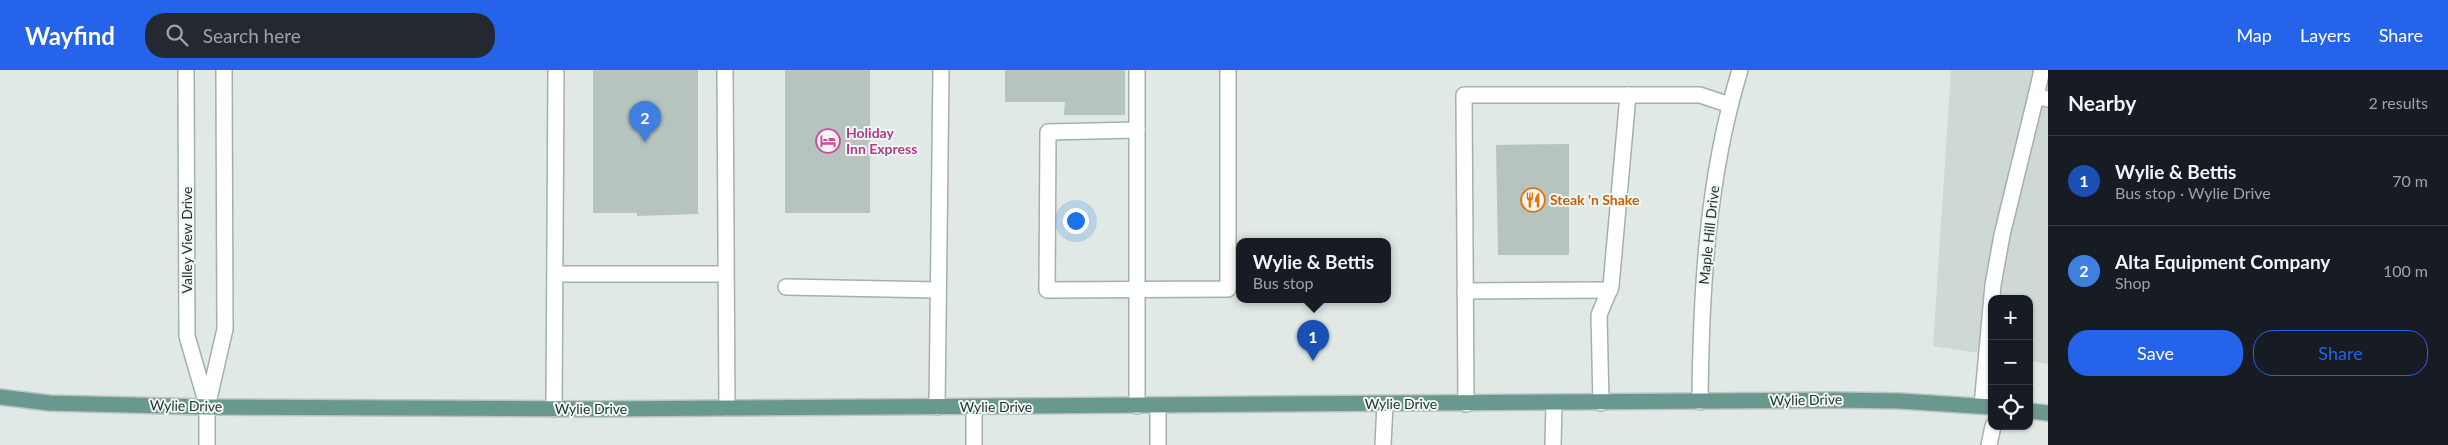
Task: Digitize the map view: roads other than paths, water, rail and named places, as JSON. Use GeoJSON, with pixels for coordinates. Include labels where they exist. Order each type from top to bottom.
{"type":"FeatureCollection","features":[{"type":"Feature","properties":{"kind":"main road","name":"Wylie Drive"},"geometry":{"type":"LineString","coordinates":[[0,397],[49,403],[207,407],[554,409],[1853,400],[1987,407]]}},
{"type":"Feature","properties":{"kind":"main road"},"geometry":{"type":"LineString","coordinates":[[2033,411],[2048,413]]}},
{"type":"Feature","properties":{"kind":"street","name":"Valley View Drive"},"geometry":{"type":"LineString","coordinates":[[186,70],[187,336],[207,407]]}},
{"type":"Feature","properties":{"kind":"street","name":"Valley View Drive"},"geometry":{"type":"LineString","coordinates":[[207,445],[207,407],[225,330],[224,70]]}},
{"type":"Feature","properties":{"kind":"street"},"geometry":{"type":"LineString","coordinates":[[554,409],[556,70]]}},
{"type":"Feature","properties":{"kind":"street"},"geometry":{"type":"LineString","coordinates":[[725,70],[727,408]]}},
{"type":"Feature","properties":{"kind":"street"},"geometry":{"type":"LineString","coordinates":[[937,407],[941,70]]}},
{"type":"Feature","properties":{"kind":"street"},"geometry":{"type":"LineString","coordinates":[[1137,70],[1137,406]]}},
{"type":"Feature","properties":{"kind":"street"},"geometry":{"type":"LineString","coordinates":[[1137,130],[1048,132],[1047,290],[1228,289],[1228,70]]}},
{"type":"Feature","properties":{"kind":"street","name":"Maple Hill Drive"},"geometry":{"type":"LineString","coordinates":[[1700,402],[1700,334],[1706,241],[1718,156],[1740,70]]}},
{"type":"Feature","properties":{"kind":"street"},"geometry":{"type":"LineString","coordinates":[[1987,407],[1992,285],[2002,235],[2042,97],[2042,70]]}},
{"type":"Feature","properties":{"kind":"street"},"geometry":{"type":"LineString","coordinates":[[1466,404],[1464,95],[1700,95],[1730,105]]}},
{"type":"Feature","properties":{"kind":"street"},"geometry":{"type":"LineString","coordinates":[[1601,403],[1599,315],[1610,290],[1628,95]]}},
{"type":"Feature","properties":{"kind":"street"},"geometry":{"type":"LineString","coordinates":[[556,274],[725,274]]}},
{"type":"Feature","properties":{"kind":"street"},"geometry":{"type":"LineString","coordinates":[[786,287],[938,290]]}},
{"type":"Feature","properties":{"kind":"street"},"geometry":{"type":"LineString","coordinates":[[1465,291],[1610,290]]}},
{"type":"Feature","properties":{"kind":"street"},"geometry":{"type":"LineString","coordinates":[[1553,445],[1554,403]]}},
{"type":"Feature","properties":{"kind":"street"},"geometry":{"type":"LineString","coordinates":[[1384,404],[1384,445]]}},
{"type":"Feature","properties":{"kind":"street"},"geometry":{"type":"LineString","coordinates":[[1158,406],[1158,445]]}},
{"type":"Feature","properties":{"kind":"street"},"geometry":{"type":"LineString","coordinates":[[974,407],[974,445]]}},
{"type":"Feature","properties":{"kind":"street"},"geometry":{"type":"LineString","coordinates":[[1989,445],[1992,430]]}},
{"type":"Feature","properties":{"kind":"place","name":"Holiday Inn Express"},"geometry":{"type":"Point","coordinates":[828,141]}},
{"type":"Feature","properties":{"kind":"place","name":"Alta Equipment Company"},"geometry":{"type":"Point","coordinates":[645,142]}},
{"type":"Feature","properties":{"kind":"place","name":"Steak 'n Shake"},"geometry":{"type":"Point","coordinates":[1533,200]}},
{"type":"Feature","properties":{"kind":"place","name":"Wylie & Bettis"},"geometry":{"type":"Point","coordinates":[1313,361]}}]}
